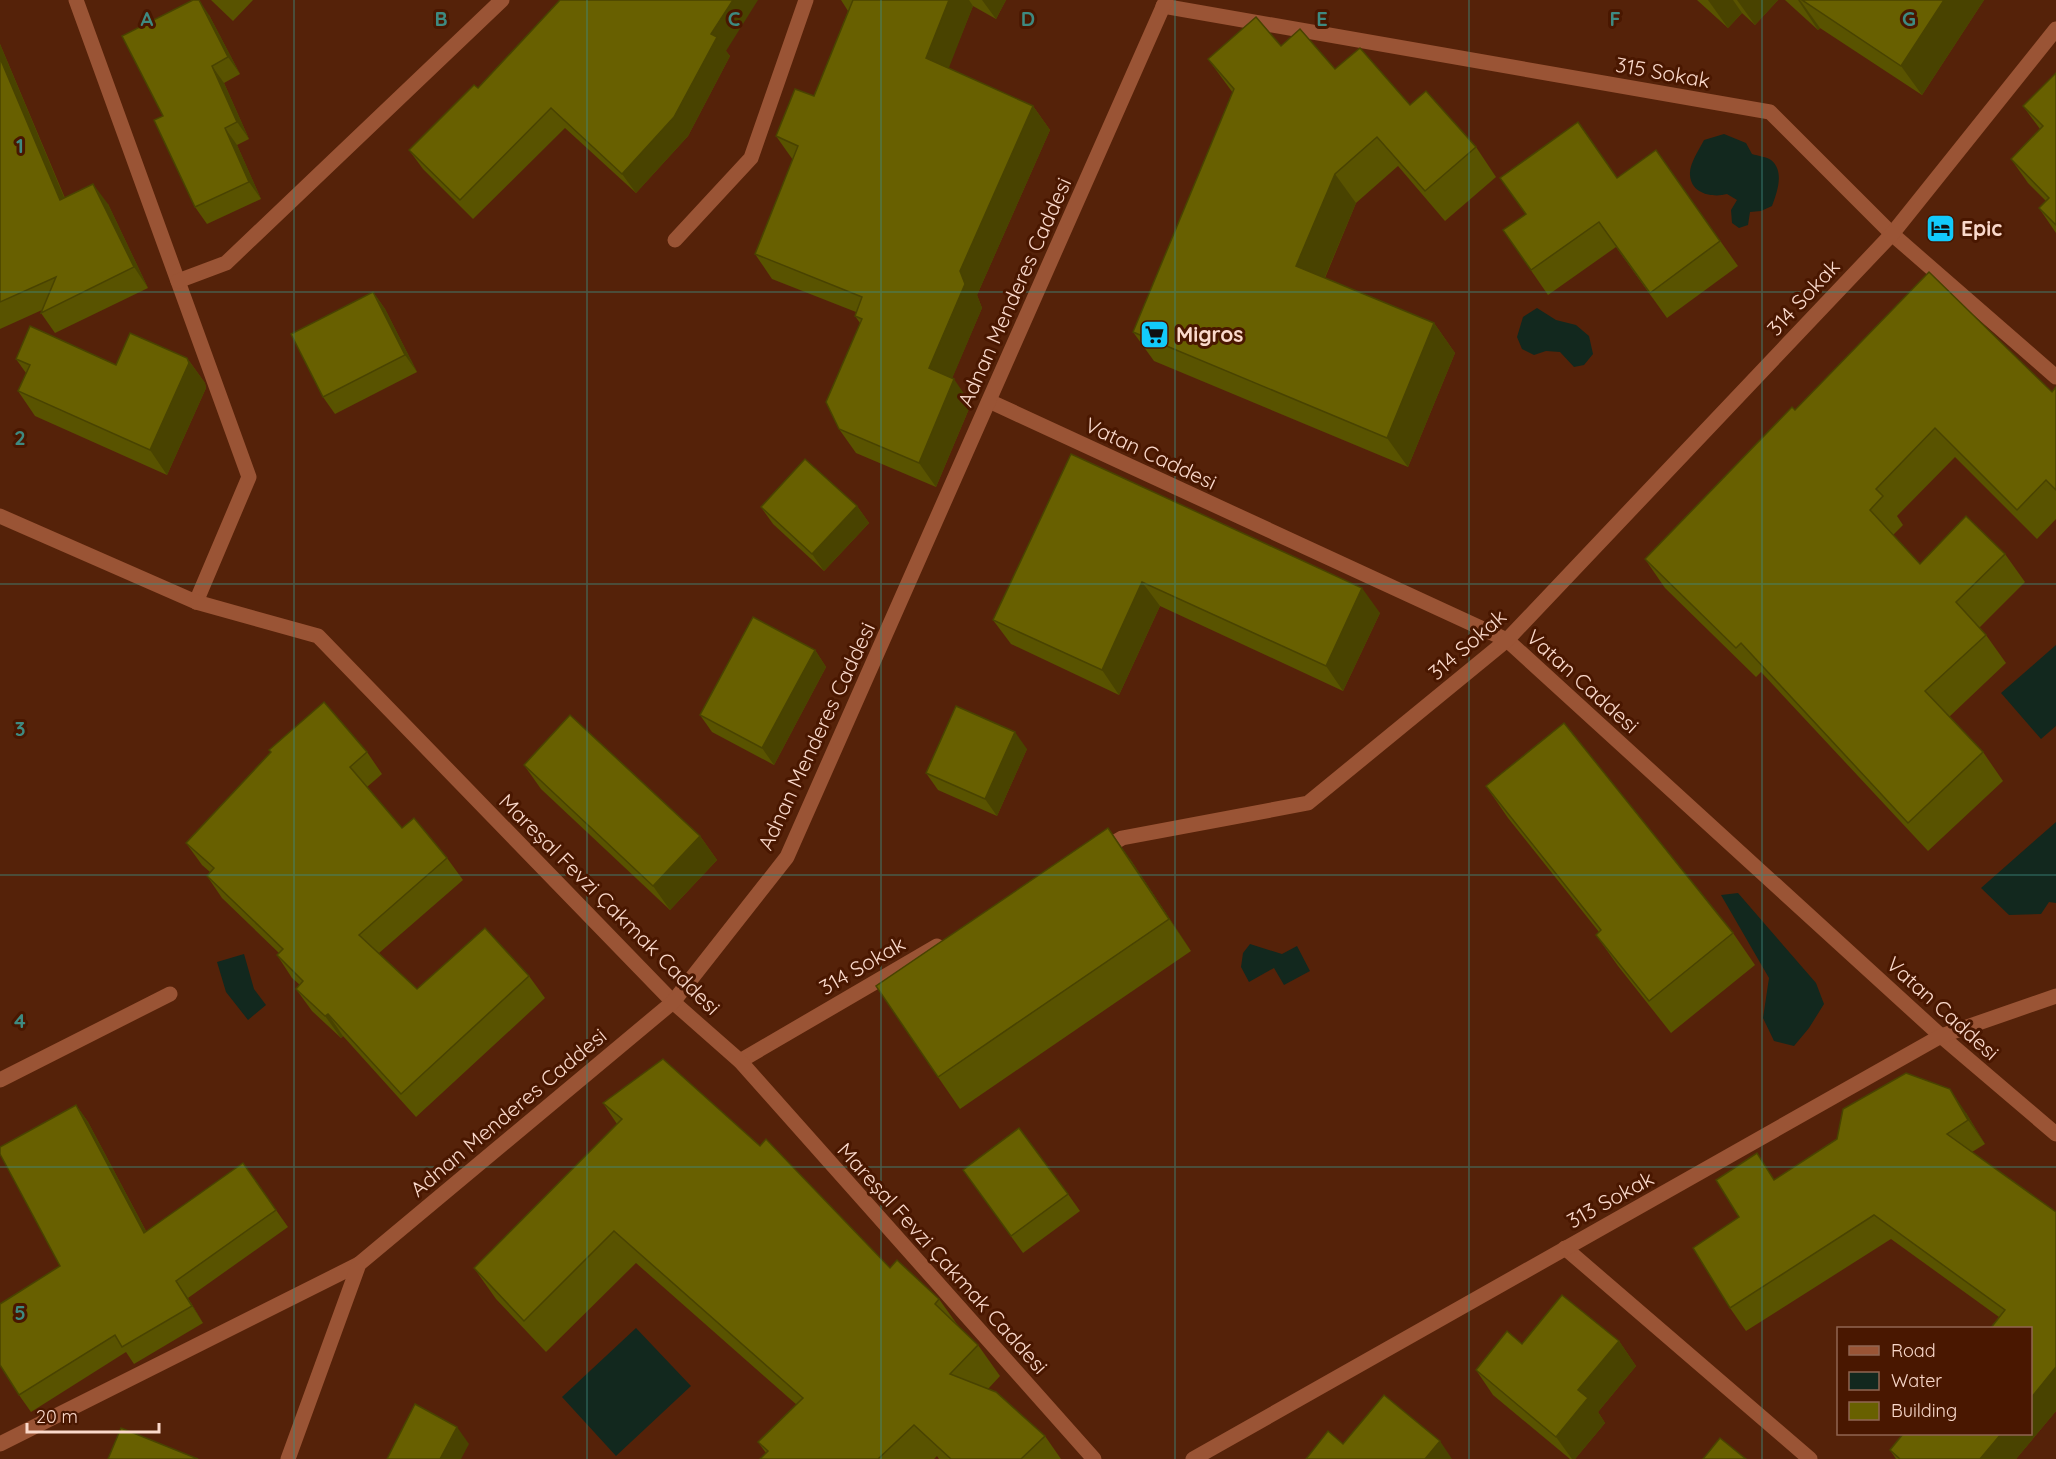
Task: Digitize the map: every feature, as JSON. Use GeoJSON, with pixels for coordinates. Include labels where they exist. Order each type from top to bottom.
{"type":"FeatureCollection","features":[{"type":"Feature","properties":{"kind":"street"},"geometry":{"type":"LineString","coordinates":[[76,0],[249,477],[196,602]]}},
{"type":"Feature","properties":{"kind":"street"},"geometry":{"type":"LineString","coordinates":[[178,281],[226,263],[502,0]]}},
{"type":"Feature","properties":{"kind":"street"},"geometry":{"type":"LineString","coordinates":[[675,240],[751,158],[806,0]]}},
{"type":"Feature","properties":{"kind":"street","name":"315 Sokak"},"geometry":{"type":"LineString","coordinates":[[1165,3],[1770,112],[1892,234],[2056,377]]}},
{"type":"Feature","properties":{"kind":"street","name":"Adnan Menderes Caddesi"},"geometry":{"type":"LineString","coordinates":[[0,1444],[359,1264],[673,1002],[787,857],[1165,3]]}},
{"type":"Feature","properties":{"kind":"street","name":"314 Sokak"},"geometry":{"type":"LineString","coordinates":[[1091,856],[1122,838],[1308,802],[1507,640],[1892,234],[2056,29]]}},
{"type":"Feature","properties":{"kind":"street","name":"Vatan Caddesi"},"geometry":{"type":"LineString","coordinates":[[989,401],[1507,640],[1941,1036],[2056,1134]]}},
{"type":"Feature","properties":{"kind":"street","name":"Mareşal Fevzi Çakmak Caddesi"},"geometry":{"type":"LineString","coordinates":[[0,516],[196,602],[318,636],[673,1002],[740,1061],[1094,1459]]}},
{"type":"Feature","properties":{"kind":"street","name":"314 Sokak"},"geometry":{"type":"LineString","coordinates":[[740,1061],[946,940]]}},
{"type":"Feature","properties":{"kind":"street"},"geometry":{"type":"LineString","coordinates":[[0,1080],[170,994]]}},
{"type":"Feature","properties":{"kind":"street","name":"313 Sokak"},"geometry":{"type":"LineString","coordinates":[[1193,1459],[1941,1036],[2056,996]]}},
{"type":"Feature","properties":{"kind":"street"},"geometry":{"type":"LineString","coordinates":[[1565,1248],[1810,1459]]}},
{"type":"Feature","properties":{"kind":"street"},"geometry":{"type":"LineString","coordinates":[[288,1459],[359,1264]]}},
{"type":"Feature","properties":{"kind":"water"},"geometry":{"type":"Polygon","coordinates":[[[1724,134],[1746,143],[1752,154],[1771,160],[1779,176],[1778,189],[1772,206],[1761,211],[1750,212],[1748,225],[1739,228],[1732,223],[1731,210],[1737,200],[1727,194],[1709,195],[1698,190],[1694,187],[1690,175],[1693,162],[1704,140],[1724,134]]]}},
{"type":"Feature","properties":{"kind":"water"},"geometry":{"type":"Polygon","coordinates":[[[1537,308],[1556,320],[1576,325],[1589,336],[1593,354],[1584,365],[1574,367],[1560,352],[1546,351],[1534,355],[1522,349],[1517,337],[1523,317],[1537,308]]]}},
{"type":"Feature","properties":{"kind":"water"},"geometry":{"type":"Polygon","coordinates":[[[2056,645],[2056,726],[2041,739],[2001,693],[2056,645]]]}},
{"type":"Feature","properties":{"kind":"water"},"geometry":{"type":"Polygon","coordinates":[[[2056,822],[2056,903],[2049,902],[2041,914],[2009,915],[1981,888],[2056,822]]]}},
{"type":"Feature","properties":{"kind":"water"},"geometry":{"type":"Polygon","coordinates":[[[1738,893],[1816,983],[1824,1004],[1794,1046],[1774,1041],[1763,1018],[1769,978],[1721,895],[1738,893]]]}},
{"type":"Feature","properties":{"kind":"water"},"geometry":{"type":"Polygon","coordinates":[[[1250,944],[1282,954],[1297,946],[1310,971],[1284,985],[1274,968],[1249,982],[1241,967],[1243,953],[1250,944]]]}},
{"type":"Feature","properties":{"kind":"water"},"geometry":{"type":"Polygon","coordinates":[[[244,954],[254,989],[266,1005],[248,1020],[226,992],[217,962],[244,954]]]}},
{"type":"Feature","properties":{"kind":"water"},"geometry":{"type":"Polygon","coordinates":[[[636,1328],[691,1386],[616,1456],[562,1397],[636,1328]]]}},
{"type":"Feature","properties":{"kind":"building"},"geometry":{"type":"Polygon","coordinates":[[[193,0],[199,0],[228,57],[212,66],[237,122],[225,128],[249,182],[195,207],[154,120],[163,116],[122,36],[193,0]]]}},
{"type":"Feature","properties":{"kind":"building"},"geometry":{"type":"Polygon","coordinates":[[[560,0],[733,0],[711,34],[717,37],[674,117],[622,174],[551,108],[460,200],[409,150],[474,85],[478,88],[560,0]]]}},
{"type":"Feature","properties":{"kind":"building"},"geometry":{"type":"Polygon","coordinates":[[[853,0],[949,0],[926,58],[1033,106],[960,271],[965,284],[929,368],[954,379],[919,463],[839,429],[826,402],[862,319],[855,316],[862,297],[755,254],[798,146],[776,136],[795,89],[814,96],[853,0]]]}},
{"type":"Feature","properties":{"kind":"building"},"geometry":{"type":"Polygon","coordinates":[[[1802,0],[1944,0],[1901,66],[1802,0]]]}},
{"type":"Feature","properties":{"kind":"building"},"geometry":{"type":"Polygon","coordinates":[[[1256,17],[1281,46],[1300,29],[1335,69],[1360,48],[1410,105],[1426,91],[1476,147],[1425,191],[1377,137],[1335,174],[1296,266],[1434,323],[1387,438],[1133,332],[1234,89],[1208,59],[1256,17]]]}},
{"type":"Feature","properties":{"kind":"building"},"geometry":{"type":"Polygon","coordinates":[[[0,58],[60,200],[93,184],[134,267],[41,313],[56,277],[0,302],[0,58]]]}},
{"type":"Feature","properties":{"kind":"building"},"geometry":{"type":"Polygon","coordinates":[[[2056,73],[2056,225],[2039,208],[2049,198],[2011,159],[2043,126],[2023,106],[2056,73]]]}},
{"type":"Feature","properties":{"kind":"building"},"geometry":{"type":"Polygon","coordinates":[[[1578,122],[1617,178],[1656,150],[1720,241],[1650,293],[1599,222],[1531,270],[1503,230],[1526,214],[1500,178],[1578,122]]]}},
{"type":"Feature","properties":{"kind":"building"},"geometry":{"type":"Polygon","coordinates":[[[1929,272],[2052,392],[2056,387],[2056,490],[2046,480],[2017,510],[1935,428],[1876,489],[1883,496],[1870,510],[1920,564],[1966,516],[2005,554],[1956,602],[1986,635],[1925,691],[1983,752],[1908,823],[1741,643],[1736,648],[1645,559],[1792,407],[1795,410],[1929,272]]]}},
{"type":"Feature","properties":{"kind":"building"},"geometry":{"type":"Polygon","coordinates":[[[373,292],[405,355],[323,397],[291,334],[373,292]]]}},
{"type":"Feature","properties":{"kind":"building"},"geometry":{"type":"Polygon","coordinates":[[[30,326],[116,365],[130,333],[187,358],[189,363],[150,450],[18,391],[30,365],[16,359],[30,326]]]}},
{"type":"Feature","properties":{"kind":"building"},"geometry":{"type":"Polygon","coordinates":[[[1071,454],[1362,588],[1326,666],[1142,582],[1102,670],[993,620],[1071,454]]]}},
{"type":"Feature","properties":{"kind":"building"},"geometry":{"type":"Polygon","coordinates":[[[805,459],[857,506],[812,554],[761,507],[805,459]]]}},
{"type":"Feature","properties":{"kind":"building"},"geometry":{"type":"Polygon","coordinates":[[[753,617],[815,650],[762,748],[700,715],[753,617]]]}},
{"type":"Feature","properties":{"kind":"building"},"geometry":{"type":"Polygon","coordinates":[[[324,702],[367,752],[350,767],[402,828],[414,818],[447,858],[359,935],[417,989],[485,928],[529,976],[401,1094],[328,1014],[325,1016],[296,989],[303,981],[277,955],[283,949],[207,876],[214,868],[186,843],[271,752],[269,750],[324,702]]]}},
{"type":"Feature","properties":{"kind":"building"},"geometry":{"type":"Polygon","coordinates":[[[956,706],[1015,732],[985,799],[926,773],[956,706]]]}},
{"type":"Feature","properties":{"kind":"building"},"geometry":{"type":"Polygon","coordinates":[[[570,715],[700,836],[653,886],[524,765],[570,715]]]}},
{"type":"Feature","properties":{"kind":"building"},"geometry":{"type":"Polygon","coordinates":[[[1564,723],[1733,933],[1649,1001],[1596,935],[1601,930],[1486,786],[1564,723]]]}},
{"type":"Feature","properties":{"kind":"building"},"geometry":{"type":"Polygon","coordinates":[[[1108,828],[1169,919],[938,1077],[876,986],[1108,828]]]}},
{"type":"Feature","properties":{"kind":"building"},"geometry":{"type":"Polygon","coordinates":[[[663,1059],[760,1146],[766,1139],[890,1268],[897,1260],[939,1299],[935,1304],[978,1345],[950,1374],[996,1392],[1045,1436],[1021,1459],[951,1459],[914,1425],[878,1459],[760,1459],[768,1451],[758,1442],[803,1398],[614,1231],[524,1321],[474,1268],[622,1119],[603,1103],[663,1059]]]}},
{"type":"Feature","properties":{"kind":"building"},"geometry":{"type":"Polygon","coordinates":[[[1906,1073],[1950,1089],[1968,1120],[1947,1134],[2056,1212],[2056,1367],[2032,1397],[2032,1327],[1992,1327],[2005,1310],[1874,1215],[1730,1308],[1693,1248],[1739,1217],[1716,1180],[1757,1153],[1774,1180],[1837,1139],[1843,1109],[1906,1073]]]}},
{"type":"Feature","properties":{"kind":"building"},"geometry":{"type":"Polygon","coordinates":[[[76,1105],[144,1233],[243,1163],[276,1210],[176,1281],[192,1306],[122,1347],[115,1335],[19,1395],[0,1365],[0,1304],[60,1266],[0,1154],[0,1147],[76,1105]]]}},
{"type":"Feature","properties":{"kind":"building"},"geometry":{"type":"Polygon","coordinates":[[[1019,1128],[1068,1194],[1011,1236],[963,1170],[1019,1128]]]}},
{"type":"Feature","properties":{"kind":"building"},"geometry":{"type":"Polygon","coordinates":[[[1562,1295],[1619,1341],[1578,1390],[1588,1398],[1556,1437],[1476,1370],[1507,1331],[1522,1344],[1562,1295]]]}},
{"type":"Feature","properties":{"kind":"building"},"geometry":{"type":"Polygon","coordinates":[[[1384,1395],[1440,1441],[1425,1459],[1306,1459],[1328,1431],[1343,1444],[1384,1395]]]}},
{"type":"Feature","properties":{"kind":"building"},"geometry":{"type":"Polygon","coordinates":[[[415,1404],[457,1427],[440,1459],[387,1459],[415,1404]]]}},
{"type":"Feature","properties":{"kind":"building"},"geometry":{"type":"Polygon","coordinates":[[[121,1428],[198,1459],[108,1459],[121,1428]]]}},
{"type":"Feature","properties":{"kind":"building"},"geometry":{"type":"Polygon","coordinates":[[[1902,1435],[2000,1435],[1980,1459],[1900,1459],[1890,1450],[1902,1435]]]}},
{"type":"Feature","properties":{"kind":"building"},"geometry":{"type":"Polygon","coordinates":[[[1720,1438],[1746,1459],[1703,1459],[1720,1438]]]}},
{"type":"Feature","properties":{"kind":"place","name":"Epic"},"geometry":{"type":"Point","coordinates":[1940,228]}},
{"type":"Feature","properties":{"kind":"place","name":"Migros"},"geometry":{"type":"Point","coordinates":[1155,334]}}]}
